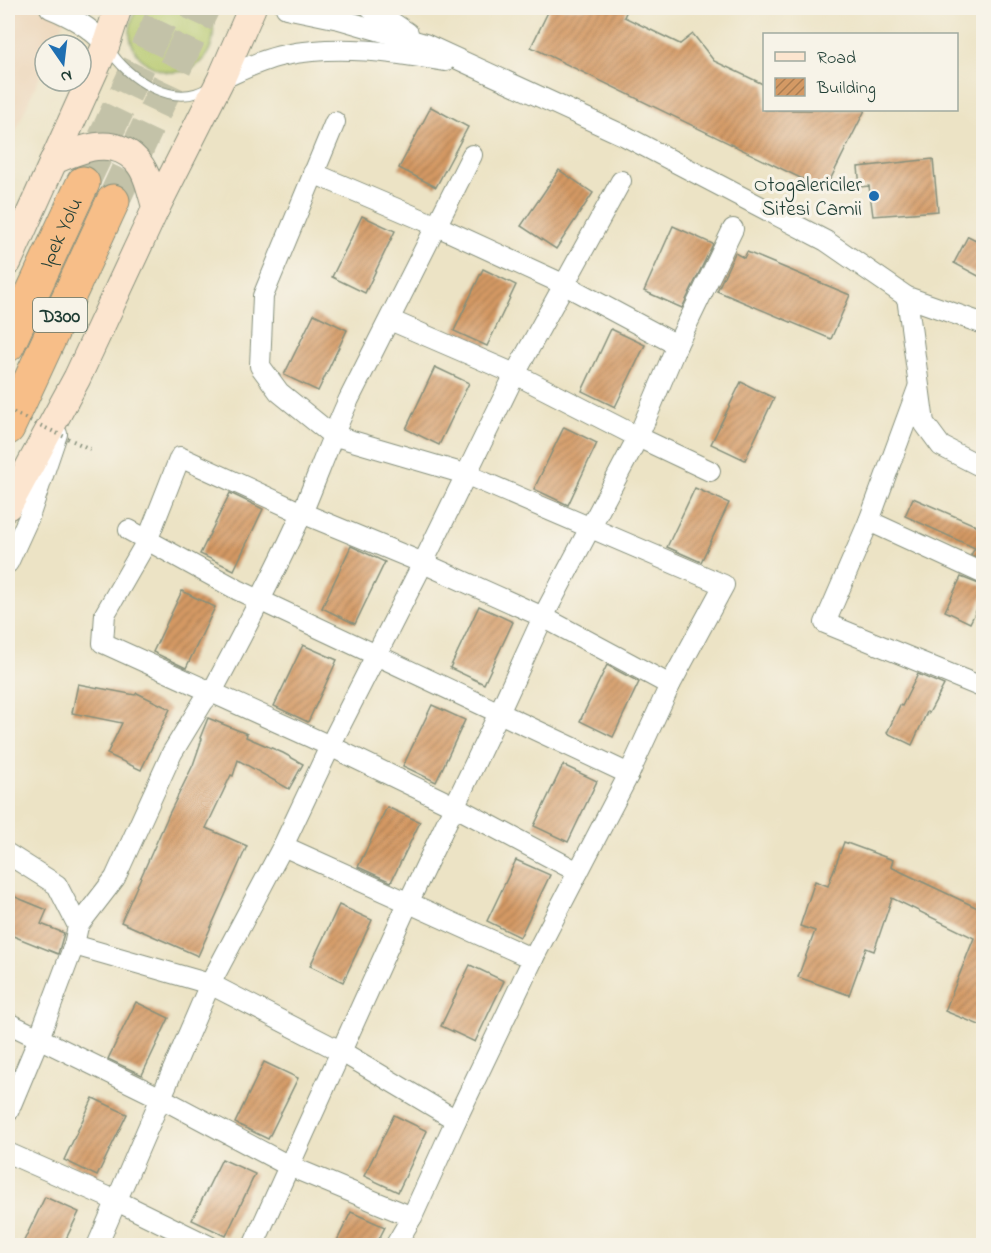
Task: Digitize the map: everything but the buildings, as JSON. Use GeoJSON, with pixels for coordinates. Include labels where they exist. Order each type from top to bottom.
{"type":"FeatureCollection","features":[{"type":"Feature","properties":{"kind":"highway","name":"Ipek Yolu"},"geometry":{"type":"LineString","coordinates":[[8,345],[83,183]]}},
{"type":"Feature","properties":{"kind":"highway","name":"Ipek Yolu"},"geometry":{"type":"LineString","coordinates":[[8,428],[113,201]]}},
{"type":"Feature","properties":{"kind":"street"},"geometry":{"type":"LineString","coordinates":[[50,8],[77,20],[95,32],[106,45]]}},
{"type":"Feature","properties":{"kind":"street"},"geometry":{"type":"LineString","coordinates":[[8,262],[106,45],[118,8]]}},
{"type":"Feature","properties":{"kind":"street"},"geometry":{"type":"LineString","coordinates":[[8,506],[77,378],[156,208],[221,79],[252,8]]}},
{"type":"Feature","properties":{"kind":"street"},"geometry":{"type":"LineString","coordinates":[[286,8],[339,19],[425,44],[625,136],[826,241],[907,297],[984,324]]}},
{"type":"Feature","properties":{"kind":"street"},"geometry":{"type":"LineString","coordinates":[[371,8],[425,44]]}},
{"type":"Feature","properties":{"kind":"street"},"geometry":{"type":"LineString","coordinates":[[221,79],[258,63],[284,55],[312,51],[399,53],[471,65]]}},
{"type":"Feature","properties":{"kind":"street"},"geometry":{"type":"LineString","coordinates":[[334,122],[263,296],[260,366],[279,392],[332,435],[465,474],[724,585],[670,685],[629,774],[533,959],[412,1217],[395,1245]]}},
{"type":"Feature","properties":{"kind":"street"},"geometry":{"type":"LineString","coordinates":[[53,161],[78,150],[98,145],[118,148],[136,160],[147,178],[156,208]]}},
{"type":"Feature","properties":{"kind":"street"},"geometry":{"type":"LineString","coordinates":[[8,1112],[39,1038],[76,935],[116,878],[172,753],[203,702],[212,692],[260,600],[302,513],[332,435],[472,156]]}},
{"type":"Feature","properties":{"kind":"street"},"geometry":{"type":"LineString","coordinates":[[314,173],[563,284],[677,345]]}},
{"type":"Feature","properties":{"kind":"street"},"geometry":{"type":"LineString","coordinates":[[97,1245],[210,984],[283,846],[330,746],[515,374],[621,181]]}},
{"type":"Feature","properties":{"kind":"street"},"geometry":{"type":"LineString","coordinates":[[253,1245],[409,902],[543,617],[638,437],[677,345],[733,229]]}},
{"type":"Feature","properties":{"kind":"street"},"geometry":{"type":"LineString","coordinates":[[907,297],[924,423],[941,446],[984,468]]}},
{"type":"Feature","properties":{"kind":"street"},"geometry":{"type":"LineString","coordinates":[[390,320],[515,374],[710,471]]}},
{"type":"Feature","properties":{"kind":"street"},"geometry":{"type":"LineString","coordinates":[[8,563],[28,517],[77,378]]}},
{"type":"Feature","properties":{"kind":"street"},"geometry":{"type":"LineString","coordinates":[[919,386],[869,521],[825,623],[984,688]]}},
{"type":"Feature","properties":{"kind":"street"},"geometry":{"type":"LineString","coordinates":[[578,872],[454,806],[330,746],[103,643],[105,614],[147,540],[180,457],[302,513],[423,563],[543,617],[670,685]]}},
{"type":"Feature","properties":{"kind":"street"},"geometry":{"type":"LineString","coordinates":[[869,521],[984,574]]}},
{"type":"Feature","properties":{"kind":"street"},"geometry":{"type":"LineString","coordinates":[[129,530],[260,600],[629,774]]}},
{"type":"Feature","properties":{"kind":"street"},"geometry":{"type":"LineString","coordinates":[[283,846],[533,959]]}},
{"type":"Feature","properties":{"kind":"street"},"geometry":{"type":"LineString","coordinates":[[8,854],[57,885],[76,935],[210,984],[342,1052],[456,1120]]}},
{"type":"Feature","properties":{"kind":"street"},"geometry":{"type":"LineString","coordinates":[[8,1023],[161,1098],[288,1166],[412,1217]]}},
{"type":"Feature","properties":{"kind":"street"},"geometry":{"type":"LineString","coordinates":[[8,1153],[209,1245]]}},
{"type":"Feature","properties":{"kind":"lane"},"geometry":{"type":"LineString","coordinates":[[106,45],[126,72],[143,84],[170,94],[204,91],[221,79]]}},
{"type":"Feature","properties":{"kind":"path"},"geometry":{"type":"LineString","coordinates":[[8,410],[90,449]]}},
{"type":"Feature","properties":{"kind":"shaded area"},"geometry":{"type":"Polygon","coordinates":[[[8,8],[70,8],[59,33],[33,33],[33,92],[8,149],[8,8]]]}},
{"type":"Feature","properties":{"kind":"green space"},"geometry":{"type":"Polygon","coordinates":[[[137,8],[206,8],[212,20],[213,33],[212,43],[203,60],[189,69],[172,72],[156,69],[142,60],[133,46],[130,29],[137,8]]]}},
{"type":"Feature","properties":{"kind":"tunnel"},"geometry":{"type":"LineString","coordinates":[[83,183],[166,8]]}},
{"type":"Feature","properties":{"kind":"tunnel"},"geometry":{"type":"LineString","coordinates":[[113,201],[203,8]]}},
{"type":"Feature","properties":{"kind":"place","name":"Otogalericiler Sitesi Camii"},"geometry":{"type":"Point","coordinates":[874,196]}}]}
